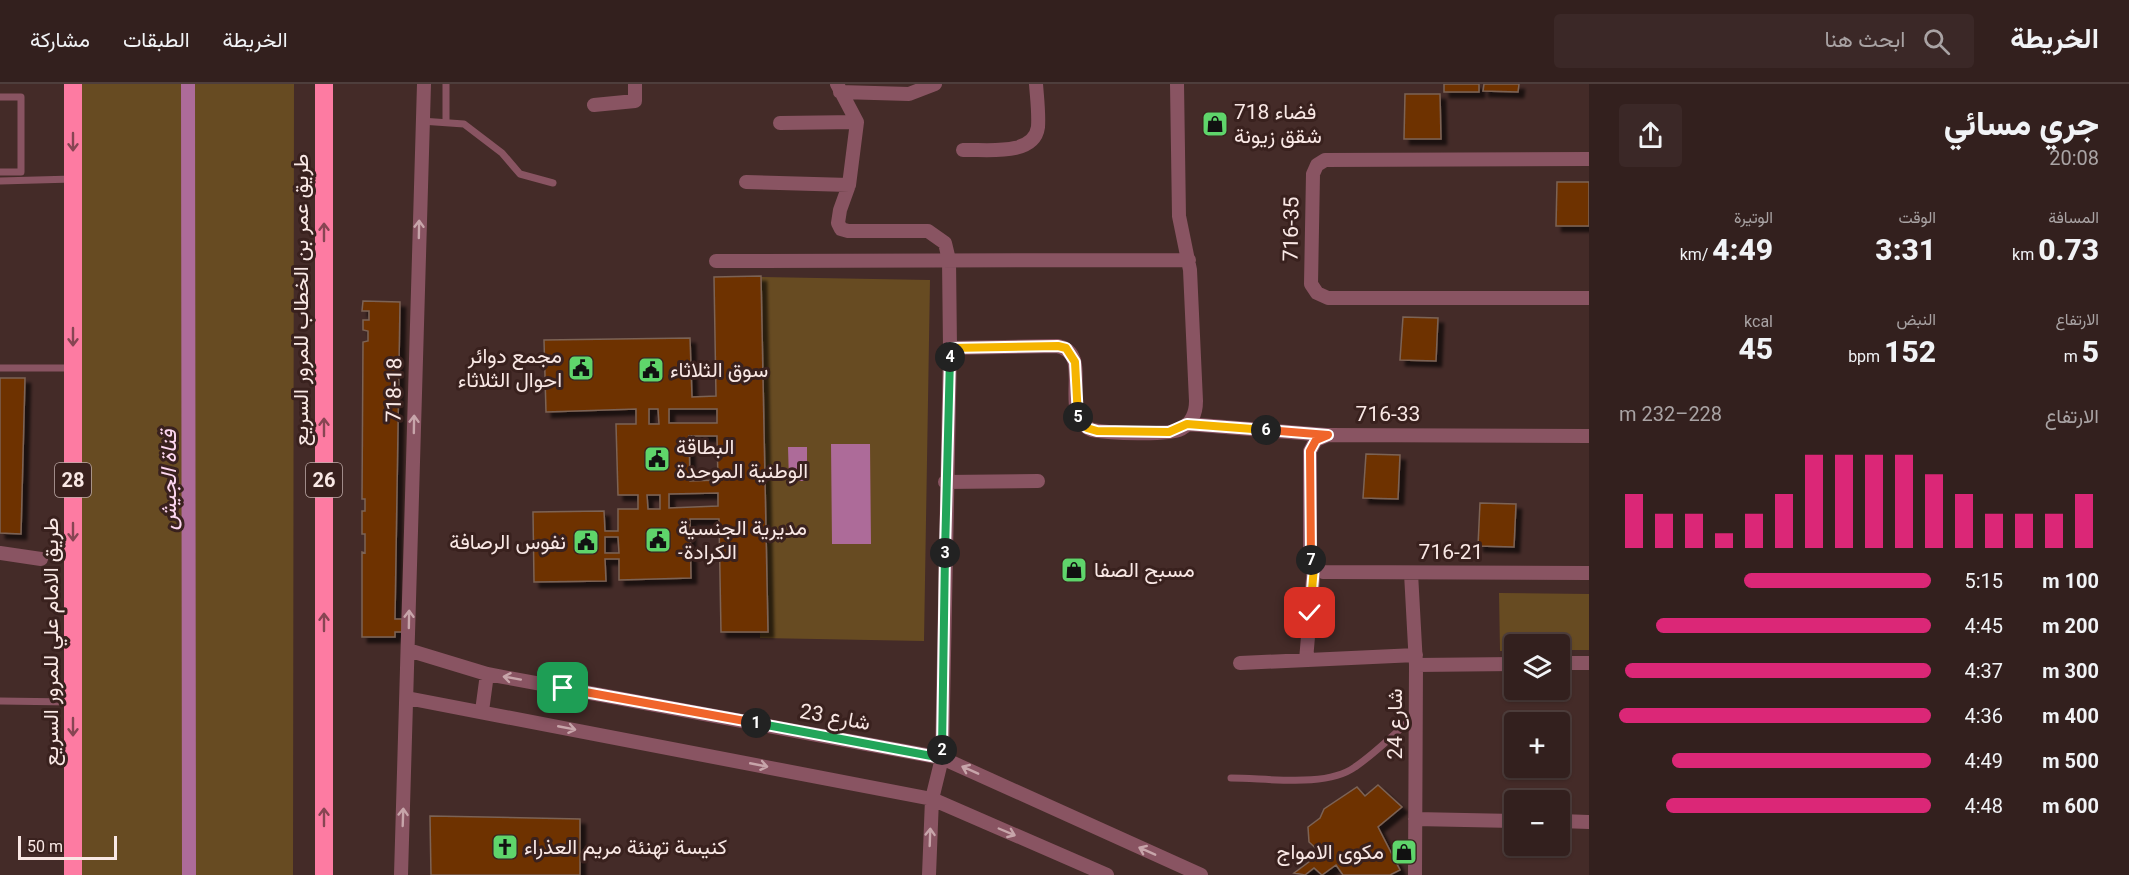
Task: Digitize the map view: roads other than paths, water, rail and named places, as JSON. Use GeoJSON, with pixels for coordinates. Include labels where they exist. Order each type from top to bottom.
{"type":"FeatureCollection","features":[{"type":"Feature","properties":{"kind":"highway","name":"طريق الامام علي للمرور السريع"},"geometry":{"type":"LineString","coordinates":[[73,84],[73,875]]}},
{"type":"Feature","properties":{"kind":"highway","name":"طريق عمر بن الخطاب للمرور السريع"},"geometry":{"type":"LineString","coordinates":[[324,84],[324,875]]}},
{"type":"Feature","properties":{"kind":"street","name":"718-18"},"geometry":{"type":"LineString","coordinates":[[401,875],[421,121],[424,84]]}},
{"type":"Feature","properties":{"kind":"street"},"geometry":{"type":"LineString","coordinates":[[594,105],[635,101],[635,84]]}},
{"type":"Feature","properties":{"kind":"street"},"geometry":{"type":"LineString","coordinates":[[839,88],[909,94],[935,84]]}},
{"type":"Feature","properties":{"kind":"street"},"geometry":{"type":"LineString","coordinates":[[963,150],[1012,149],[1028,144],[1038,129],[1036,84]]}},
{"type":"Feature","properties":{"kind":"street"},"geometry":{"type":"LineString","coordinates":[[1177,84],[1179,216],[1189,260],[1196,401],[1194,414],[1187,424]]}},
{"type":"Feature","properties":{"kind":"street"},"geometry":{"type":"LineString","coordinates":[[839,88],[854,111],[857,122],[849,185],[838,223],[841,229],[848,231],[928,231],[945,243],[949,260],[950,348],[945,482],[942,758],[932,799],[929,875]]}},
{"type":"Feature","properties":{"kind":"street"},"geometry":{"type":"LineString","coordinates":[[780,123],[857,122]]}},
{"type":"Feature","properties":{"kind":"street","name":"716-35"},"geometry":{"type":"LineString","coordinates":[[1589,159],[1325,160],[1317,165],[1313,174],[1311,284],[1317,293],[1328,298],[1589,298]]}},
{"type":"Feature","properties":{"kind":"street"},"geometry":{"type":"LineString","coordinates":[[746,182],[849,185]]}},
{"type":"Feature","properties":{"kind":"street"},"geometry":{"type":"LineString","coordinates":[[716,261],[1189,260]]}},
{"type":"Feature","properties":{"kind":"street"},"geometry":{"type":"LineString","coordinates":[[950,348],[1062,347],[1074,358],[1076,411],[1080,421],[1087,428],[1097,431],[1169,432],[1187,424],[1328,435]]}},
{"type":"Feature","properties":{"kind":"street","name":"716-33"},"geometry":{"type":"LineString","coordinates":[[1314,567],[1310,557],[1310,451],[1316,440],[1328,435],[1589,436]]}},
{"type":"Feature","properties":{"kind":"street"},"geometry":{"type":"LineString","coordinates":[[945,482],[1038,481]]}},
{"type":"Feature","properties":{"kind":"street"},"geometry":{"type":"LineString","coordinates":[[0,553],[41,559]]}},
{"type":"Feature","properties":{"kind":"street"},"geometry":{"type":"LineString","coordinates":[[1306,660],[1314,567]]}},
{"type":"Feature","properties":{"kind":"street","name":"716-21"},"geometry":{"type":"LineString","coordinates":[[1314,567],[1323,572],[1589,573]]}},
{"type":"Feature","properties":{"kind":"street","name":"شارع 24"},"geometry":{"type":"LineString","coordinates":[[1411,573],[1416,660],[1415,875]]}},
{"type":"Feature","properties":{"kind":"street","name":"شارع 23"},"geometry":{"type":"LineString","coordinates":[[408,650],[487,674],[942,758],[1201,875]]}},
{"type":"Feature","properties":{"kind":"street"},"geometry":{"type":"LineString","coordinates":[[1240,663],[1306,660],[1416,660],[1504,664]]}},
{"type":"Feature","properties":{"kind":"street"},"geometry":{"type":"LineString","coordinates":[[1570,663],[1589,663]]}},
{"type":"Feature","properties":{"kind":"street"},"geometry":{"type":"LineString","coordinates":[[482,711],[487,674]]}},
{"type":"Feature","properties":{"kind":"street"},"geometry":{"type":"LineString","coordinates":[[407,698],[932,799],[1107,875]]}},
{"type":"Feature","properties":{"kind":"street"},"geometry":{"type":"LineString","coordinates":[[1415,819],[1504,820]]}},
{"type":"Feature","properties":{"kind":"street"},"geometry":{"type":"LineString","coordinates":[[1570,821],[1589,822]]}},
{"type":"Feature","properties":{"kind":"lane"},"geometry":{"type":"LineString","coordinates":[[446,84],[446,121]]}},
{"type":"Feature","properties":{"kind":"lane"},"geometry":{"type":"LineString","coordinates":[[0,97],[21,97],[21,172],[0,172]]}},
{"type":"Feature","properties":{"kind":"lane"},"geometry":{"type":"LineString","coordinates":[[421,121],[464,124],[479,133],[502,153],[520,174],[554,183]]}},
{"type":"Feature","properties":{"kind":"lane"},"geometry":{"type":"LineString","coordinates":[[0,181],[73,179]]}},
{"type":"Feature","properties":{"kind":"lane"},"geometry":{"type":"LineString","coordinates":[[0,368],[73,368]]}},
{"type":"Feature","properties":{"kind":"lane"},"geometry":{"type":"LineString","coordinates":[[0,701],[73,702]]}},
{"type":"Feature","properties":{"kind":"lane"},"geometry":{"type":"LineString","coordinates":[[1231,778],[1323,780],[1341,774],[1354,768],[1416,715]]}},
{"type":"Feature","properties":{"kind":"waterway","name":"قناة الجيش"},"geometry":{"type":"LineString","coordinates":[[188,84],[189,875]]}},
{"type":"Feature","properties":{"kind":"place","name":"فضاء 718 شقق زيونة"},"geometry":{"type":"Point","coordinates":[1215,124]}},
{"type":"Feature","properties":{"kind":"place","name":"مجمع دوائر احوال الثلاثاء"},"geometry":{"type":"Point","coordinates":[581,368]}},
{"type":"Feature","properties":{"kind":"place","name":"سوق الثلاثاء"},"geometry":{"type":"Point","coordinates":[651,370]}},
{"type":"Feature","properties":{"kind":"place","name":"البطاقة الوطنية الموحدة"},"geometry":{"type":"Point","coordinates":[657,459]}},
{"type":"Feature","properties":{"kind":"place","name":"مديرية الجنسية -الكرادة"},"geometry":{"type":"Point","coordinates":[658,540]}},
{"type":"Feature","properties":{"kind":"place","name":"نفوس الرصافة"},"geometry":{"type":"Point","coordinates":[586,542]}},
{"type":"Feature","properties":{"kind":"place","name":"مسبح الصفا"},"geometry":{"type":"Point","coordinates":[1074,570]}},
{"type":"Feature","properties":{"kind":"place","name":"كنيسة تهنئة مريم العذراء"},"geometry":{"type":"Point","coordinates":[505,847]}},
{"type":"Feature","properties":{"kind":"place","name":"مكوى الامواج"},"geometry":{"type":"Point","coordinates":[1404,852]}}]}
